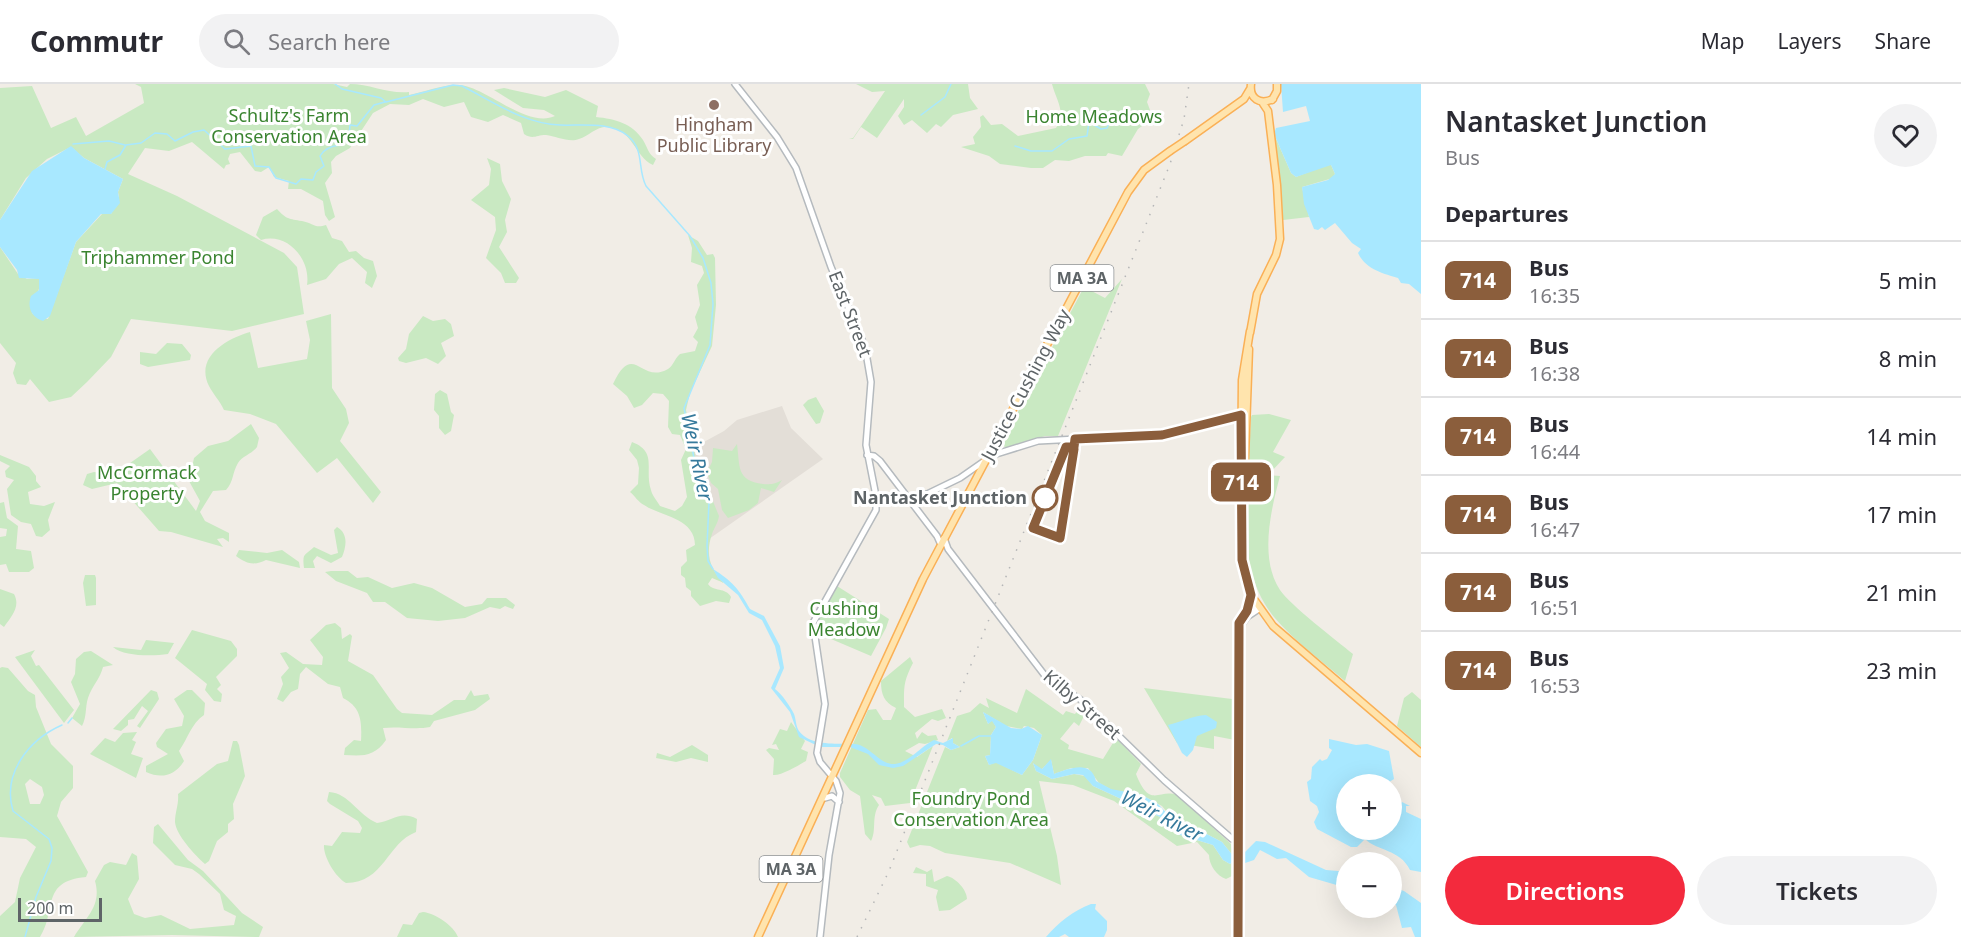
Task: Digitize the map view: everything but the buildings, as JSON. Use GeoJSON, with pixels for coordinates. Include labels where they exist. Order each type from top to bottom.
{"type":"FeatureCollection","features":[{"type":"Feature","properties":{"kind":"main road","name":"East Street"},"geometry":{"type":"LineString","coordinates":[[735,84],[777,136],[793,162],[831,267],[865,347],[871,382],[866,430],[867,455],[876,503]]}},
{"type":"Feature","properties":{"kind":"main road"},"geometry":{"type":"LineString","coordinates":[[1268,111],[1277,91],[1277,84]]}},
{"type":"Feature","properties":{"kind":"main road"},"geometry":{"type":"LineString","coordinates":[[1250,86],[1254,98],[1262,102],[1268,111],[1277,184],[1280,236],[1276,255],[1257,294],[1243,366],[1242,560],[1251,595],[1258,608],[1276,629],[1421,753]]}},
{"type":"Feature","properties":{"kind":"main road","name":"Justice Cushing Way"},"geometry":{"type":"LineString","coordinates":[[1244,99],[1250,86]]}},
{"type":"Feature","properties":{"kind":"main road","name":"Justice Cushing Way"},"geometry":{"type":"LineString","coordinates":[[758,937],[941,541],[1131,188],[1144,170],[1244,99],[1254,98]]}},
{"type":"Feature","properties":{"kind":"main road"},"geometry":{"type":"LineString","coordinates":[[1262,102],[1273,99]]}},
{"type":"Feature","properties":{"kind":"main road"},"geometry":{"type":"LineString","coordinates":[[820,937],[829,855],[840,789],[820,762],[816,750],[825,704],[813,620],[870,523],[876,503],[927,494],[964,476],[987,458],[1003,451],[1049,439],[1162,435],[1244,413]]}},
{"type":"Feature","properties":{"kind":"main road"},"geometry":{"type":"LineString","coordinates":[[996,441],[998,448],[1003,451]]}},
{"type":"Feature","properties":{"kind":"main road"},"geometry":{"type":"LineString","coordinates":[[867,455],[874,456],[880,461],[941,541]]}},
{"type":"Feature","properties":{"kind":"main road"},"geometry":{"type":"LineString","coordinates":[[964,476],[973,484]]}},
{"type":"Feature","properties":{"kind":"main road","name":"Kilby Street"},"geometry":{"type":"LineString","coordinates":[[941,541],[1046,677],[1082,700],[1171,786],[1233,839],[1238,840]]}},
{"type":"Feature","properties":{"kind":"main road"},"geometry":{"type":"LineString","coordinates":[[1238,937],[1240,619],[1247,611],[1251,595]]}},
{"type":"Feature","properties":{"kind":"main road"},"geometry":{"type":"LineString","coordinates":[[1247,611],[1258,608]]}},
{"type":"Feature","properties":{"kind":"main road"},"geometry":{"type":"LineString","coordinates":[[1240,627],[1245,619],[1258,608]]}},
{"type":"Feature","properties":{"kind":"main road"},"geometry":{"type":"LineString","coordinates":[[823,799],[832,796],[839,802]]}},
{"type":"Feature","properties":{"kind":"shaded area"},"geometry":{"type":"Polygon","coordinates":[[[782,406],[791,428],[823,459],[709,539],[698,464],[691,449],[724,431],[737,420],[782,406]]]}},
{"type":"Feature","properties":{"kind":"green space","name":"Schultz's Farm Conservation Area"},"geometry":{"type":"Polygon","coordinates":[[[135,84],[333,84],[347,87],[350,84],[394,92],[409,92],[409,95],[459,85],[481,92],[519,112],[532,117],[544,118],[555,116],[544,110],[523,108],[494,90],[504,88],[545,97],[566,90],[598,106],[596,117],[616,121],[634,130],[656,159],[653,165],[647,161],[624,133],[609,127],[597,129],[575,140],[546,135],[532,137],[524,134],[521,123],[503,115],[488,122],[471,117],[464,102],[444,107],[423,99],[409,105],[390,104],[373,113],[350,148],[336,156],[331,162],[332,173],[325,183],[335,217],[329,221],[325,215],[323,201],[301,189],[288,189],[289,181],[274,177],[269,167],[261,172],[255,171],[240,152],[230,154],[228,159],[230,164],[224,169],[192,142],[169,151],[145,148],[128,174],[177,196],[284,253],[297,267],[304,314],[232,331],[131,319],[111,357],[87,382],[71,397],[49,402],[30,379],[26,385],[17,384],[13,373],[16,363],[0,343],[0,247],[18,274],[27,279],[39,278],[40,285],[32,313],[37,317],[48,319],[76,242],[102,214],[111,214],[119,197],[118,192],[123,179],[84,158],[71,147],[47,159],[26,178],[0,220],[0,88],[32,86],[51,128],[76,117],[86,136],[144,103],[141,87],[135,84]]]}},
{"type":"Feature","properties":{"kind":"green space"},"geometry":{"type":"Polygon","coordinates":[[[856,84],[968,84],[970,98],[978,109],[953,115],[941,127],[936,124],[927,133],[912,120],[904,125],[898,116],[904,107],[904,99],[877,138],[861,127],[853,139],[849,139],[853,138],[885,91],[872,92],[856,84]]]}},
{"type":"Feature","properties":{"kind":"green space","name":"Home Meadows"},"geometry":{"type":"Polygon","coordinates":[[[1052,84],[1145,84],[1150,94],[1147,102],[1153,118],[1138,129],[1122,156],[1108,153],[1106,156],[1085,156],[1069,161],[1055,160],[1043,168],[1000,164],[989,156],[961,147],[975,144],[973,137],[981,127],[980,117],[983,115],[991,125],[1002,124],[1018,136],[1056,128],[1061,112],[1052,84]]]}},
{"type":"Feature","properties":{"kind":"green space"},"geometry":{"type":"Polygon","coordinates":[[[1274,134],[1291,173],[1296,177],[1326,165],[1331,165],[1335,174],[1333,178],[1302,187],[1309,217],[1283,220],[1274,134]]]}},
{"type":"Feature","properties":{"kind":"green space"},"geometry":{"type":"Polygon","coordinates":[[[487,158],[500,164],[502,181],[511,199],[505,220],[507,232],[499,247],[519,278],[516,283],[505,283],[501,273],[486,258],[496,230],[495,217],[471,200],[489,185],[491,169],[487,158]]]}},
{"type":"Feature","properties":{"kind":"green space"},"geometry":{"type":"Polygon","coordinates":[[[277,209],[291,219],[316,226],[326,225],[332,238],[342,241],[349,252],[356,251],[364,258],[373,261],[377,276],[372,288],[365,283],[367,272],[352,258],[339,264],[326,279],[307,285],[305,266],[295,250],[280,240],[261,240],[256,235],[263,217],[277,209]]]}},
{"type":"Feature","properties":{"kind":"green space"},"geometry":{"type":"Polygon","coordinates":[[[688,235],[698,241],[707,255],[713,254],[715,258],[716,305],[712,346],[690,393],[686,410],[696,460],[719,516],[710,541],[709,555],[712,567],[724,583],[712,578],[708,584],[726,592],[731,597],[729,603],[716,601],[700,606],[691,596],[691,591],[686,587],[685,578],[681,575],[681,567],[687,561],[686,550],[695,545],[689,529],[676,519],[642,504],[630,492],[638,484],[639,468],[637,460],[629,450],[632,442],[640,446],[648,456],[649,482],[653,496],[660,506],[675,511],[682,506],[687,497],[681,460],[686,449],[680,435],[672,434],[668,427],[669,401],[663,394],[653,393],[642,405],[634,408],[627,396],[613,384],[620,371],[627,365],[632,364],[651,372],[658,372],[668,369],[680,354],[695,351],[698,342],[693,337],[698,328],[695,317],[700,305],[697,285],[704,273],[702,266],[691,262],[692,248],[688,235]]]}},
{"type":"Feature","properties":{"kind":"green space"},"geometry":{"type":"Polygon","coordinates":[[[1122,279],[1058,436],[1045,436],[1008,448],[1003,446],[1003,440],[1084,287],[1105,298],[1122,279]]]}},
{"type":"Feature","properties":{"kind":"green space"},"geometry":{"type":"Polygon","coordinates":[[[331,314],[332,388],[346,409],[349,423],[340,441],[381,492],[373,503],[337,458],[317,473],[276,424],[250,414],[224,410],[209,386],[206,375],[206,366],[216,350],[250,332],[258,368],[307,359],[310,340],[306,321],[331,314]]]}},
{"type":"Feature","properties":{"kind":"green space"},"geometry":{"type":"Polygon","coordinates":[[[423,316],[433,321],[445,319],[451,324],[454,336],[441,343],[446,356],[438,364],[426,358],[406,363],[399,361],[398,358],[406,349],[409,334],[423,316]]]}},
{"type":"Feature","properties":{"kind":"green space"},"geometry":{"type":"Polygon","coordinates":[[[167,343],[182,344],[191,355],[190,360],[148,367],[140,364],[140,352],[156,354],[167,343]]]}},
{"type":"Feature","properties":{"kind":"green space"},"geometry":{"type":"Polygon","coordinates":[[[440,390],[447,394],[451,412],[454,415],[451,431],[445,435],[439,428],[439,416],[434,410],[435,394],[440,390]]]}},
{"type":"Feature","properties":{"kind":"green space"},"geometry":{"type":"Polygon","coordinates":[[[816,397],[824,411],[820,423],[816,424],[803,405],[816,397]]]}},
{"type":"Feature","properties":{"kind":"green space"},"geometry":{"type":"Polygon","coordinates":[[[1269,414],[1291,420],[1273,452],[1285,457],[1268,475],[1280,476],[1269,534],[1270,563],[1274,577],[1285,596],[1353,654],[1345,681],[1299,643],[1274,617],[1260,595],[1252,572],[1245,521],[1251,417],[1252,415],[1269,414]]]}},
{"type":"Feature","properties":{"kind":"green space","name":"McCormack Property"},"geometry":{"type":"Polygon","coordinates":[[[251,424],[259,438],[257,447],[238,463],[226,490],[213,491],[200,512],[205,521],[229,533],[229,542],[223,538],[217,539],[223,547],[171,532],[159,531],[117,483],[92,489],[83,485],[87,474],[94,472],[113,475],[150,449],[196,511],[200,501],[189,481],[194,458],[208,446],[228,441],[251,424]]]}},
{"type":"Feature","properties":{"kind":"green space"},"geometry":{"type":"Polygon","coordinates":[[[737,444],[739,466],[748,480],[768,484],[782,480],[774,492],[761,488],[758,503],[749,510],[728,518],[722,510],[718,489],[711,483],[707,472],[712,462],[713,448],[732,451],[737,444]]]}},
{"type":"Feature","properties":{"kind":"green space"},"geometry":{"type":"Polygon","coordinates":[[[0,455],[29,467],[36,476],[36,481],[41,487],[28,492],[30,504],[44,506],[55,502],[48,520],[50,530],[42,537],[36,536],[31,524],[21,522],[11,515],[7,489],[14,480],[6,477],[5,471],[10,466],[0,461],[0,455]]]}},
{"type":"Feature","properties":{"kind":"green space"},"geometry":{"type":"Polygon","coordinates":[[[4,502],[7,518],[18,526],[16,549],[31,551],[34,568],[29,572],[9,572],[6,564],[0,565],[0,537],[6,536],[7,529],[0,528],[0,503],[4,502]]]}},
{"type":"Feature","properties":{"kind":"green space"},"geometry":{"type":"Polygon","coordinates":[[[337,527],[345,537],[342,557],[331,563],[317,556],[313,561],[315,568],[304,568],[303,559],[306,553],[314,547],[331,555],[338,553],[334,530],[337,527]]]}},
{"type":"Feature","properties":{"kind":"green space"},"geometry":{"type":"Polygon","coordinates":[[[239,550],[267,553],[282,550],[299,562],[300,568],[266,560],[258,563],[247,562],[236,556],[239,550]]]}},
{"type":"Feature","properties":{"kind":"green space"},"geometry":{"type":"Polygon","coordinates":[[[348,571],[357,578],[368,577],[392,588],[414,583],[432,588],[465,607],[482,604],[487,598],[506,598],[515,605],[513,609],[505,606],[500,609],[490,607],[465,618],[438,621],[407,618],[385,602],[373,602],[367,593],[336,581],[325,572],[348,571]]]}},
{"type":"Feature","properties":{"kind":"green space"},"geometry":{"type":"Polygon","coordinates":[[[85,575],[95,575],[96,605],[86,606],[83,583],[85,575]]]}},
{"type":"Feature","properties":{"kind":"green space","name":"Cushing Meadow"},"geometry":{"type":"Polygon","coordinates":[[[837,586],[889,619],[871,656],[817,633],[818,618],[837,586]]]}},
{"type":"Feature","properties":{"kind":"green space"},"geometry":{"type":"Polygon","coordinates":[[[0,589],[14,594],[16,599],[16,608],[4,627],[0,624],[0,589]]]}},
{"type":"Feature","properties":{"kind":"green space"},"geometry":{"type":"Polygon","coordinates":[[[335,623],[341,628],[342,639],[350,634],[352,636],[348,661],[373,675],[402,713],[432,715],[454,700],[465,700],[471,690],[474,696],[488,694],[490,699],[475,710],[434,721],[430,727],[383,728],[386,740],[377,750],[362,755],[344,755],[345,748],[354,740],[361,741],[361,727],[357,710],[343,698],[340,687],[328,684],[306,667],[300,674],[298,689],[291,692],[283,702],[277,699],[283,684],[281,677],[289,668],[280,653],[286,652],[303,664],[322,665],[323,657],[310,640],[326,625],[335,623]]]}},
{"type":"Feature","properties":{"kind":"green space"},"geometry":{"type":"Polygon","coordinates":[[[192,630],[231,641],[237,649],[237,656],[216,677],[221,685],[217,689],[222,694],[221,702],[214,701],[205,690],[207,684],[175,658],[192,630]]]}},
{"type":"Feature","properties":{"kind":"green space"},"geometry":{"type":"Polygon","coordinates":[[[146,640],[174,643],[168,654],[155,655],[124,653],[113,647],[141,650],[146,640]]]}},
{"type":"Feature","properties":{"kind":"green space"},"geometry":{"type":"Polygon","coordinates":[[[35,650],[31,656],[36,666],[39,665],[74,710],[64,723],[15,657],[35,650]]]}},
{"type":"Feature","properties":{"kind":"green space"},"geometry":{"type":"Polygon","coordinates":[[[91,651],[113,665],[103,667],[88,698],[82,726],[72,718],[80,704],[71,682],[75,674],[76,659],[84,652],[91,651]]]}},
{"type":"Feature","properties":{"kind":"green space"},"geometry":{"type":"Polygon","coordinates":[[[910,657],[913,663],[907,675],[904,707],[915,717],[942,709],[946,718],[938,721],[932,719],[915,733],[917,739],[922,732],[928,736],[936,735],[938,740],[925,744],[919,743],[905,751],[917,757],[933,746],[910,803],[885,806],[881,798],[872,795],[879,805],[875,814],[871,841],[865,834],[860,796],[850,790],[840,777],[840,773],[868,710],[876,709],[883,720],[891,720],[896,708],[884,698],[881,681],[910,657]]]}},
{"type":"Feature","properties":{"kind":"green space"},"geometry":{"type":"Polygon","coordinates":[[[0,668],[8,668],[28,691],[35,695],[36,707],[51,744],[73,766],[73,788],[61,802],[57,816],[88,872],[86,877],[62,884],[56,891],[40,937],[0,937],[0,916],[15,902],[20,878],[36,847],[26,839],[0,837],[0,668]],[[30,779],[25,784],[30,804],[40,804],[44,795],[42,787],[30,779]]]}},
{"type":"Feature","properties":{"kind":"green space"},"geometry":{"type":"Polygon","coordinates":[[[1144,688],[1232,699],[1235,696],[1235,740],[1214,736],[1214,749],[1177,743],[1144,688]]]}},
{"type":"Feature","properties":{"kind":"green space","name":"Foundry Pond Conservation Area"},"geometry":{"type":"Polygon","coordinates":[[[1026,689],[1063,715],[1066,711],[1075,714],[1082,705],[1087,710],[1079,726],[1074,722],[1060,739],[1069,745],[1068,749],[1103,759],[1116,738],[1141,764],[1136,774],[1146,791],[1150,795],[1177,795],[1231,844],[1233,856],[1222,842],[1195,828],[1175,822],[1162,806],[1142,795],[1114,791],[1099,783],[1088,768],[1071,768],[1054,774],[1051,760],[1041,770],[1033,763],[1036,771],[1052,779],[1074,774],[1085,776],[1093,786],[1160,817],[1177,834],[1213,845],[1223,860],[1230,864],[1234,861],[1232,876],[1226,879],[1217,873],[1210,863],[1209,855],[1197,842],[1177,846],[1114,801],[1073,785],[1039,781],[1057,856],[1061,885],[1010,863],[945,853],[930,846],[920,845],[910,848],[907,842],[945,747],[951,750],[960,747],[953,743],[952,738],[947,741],[957,716],[970,712],[980,703],[989,708],[986,698],[1017,713],[1026,689]],[[983,712],[988,724],[992,720],[996,727],[991,735],[990,755],[985,756],[989,765],[996,762],[1022,775],[1033,760],[1042,735],[1034,728],[1024,726],[1022,729],[1006,726],[983,712]]]}},
{"type":"Feature","properties":{"kind":"green space"},"geometry":{"type":"Polygon","coordinates":[[[151,690],[157,692],[159,699],[140,728],[137,726],[148,711],[142,706],[134,719],[128,720],[128,725],[121,731],[113,729],[151,690]]]}},
{"type":"Feature","properties":{"kind":"green space"},"geometry":{"type":"Polygon","coordinates":[[[187,690],[192,690],[205,703],[204,715],[193,727],[179,751],[184,761],[176,770],[167,775],[146,772],[146,766],[168,754],[157,747],[156,743],[166,729],[182,726],[184,716],[174,699],[187,690]]]}},
{"type":"Feature","properties":{"kind":"green space"},"geometry":{"type":"Polygon","coordinates":[[[1412,692],[1421,700],[1421,747],[1397,726],[1404,698],[1412,692]]]}},
{"type":"Feature","properties":{"kind":"green space"},"geometry":{"type":"Polygon","coordinates":[[[791,722],[805,741],[801,749],[808,752],[806,761],[785,772],[773,775],[774,759],[766,750],[769,748],[779,750],[776,744],[772,745],[780,729],[787,731],[791,722]]]}},
{"type":"Feature","properties":{"kind":"green space"},"geometry":{"type":"Polygon","coordinates":[[[137,732],[132,740],[136,742],[131,754],[143,758],[136,778],[90,754],[105,738],[115,742],[123,733],[137,732]]]}},
{"type":"Feature","properties":{"kind":"green space"},"geometry":{"type":"Polygon","coordinates":[[[233,741],[237,741],[239,745],[245,776],[233,804],[234,819],[228,824],[228,832],[217,841],[209,861],[205,864],[187,844],[176,827],[178,794],[217,764],[228,761],[233,741]]]}},
{"type":"Feature","properties":{"kind":"green space"},"geometry":{"type":"Polygon","coordinates":[[[692,745],[708,755],[708,762],[691,758],[676,762],[656,758],[657,753],[670,757],[692,745]]]}},
{"type":"Feature","properties":{"kind":"green space"},"geometry":{"type":"Polygon","coordinates":[[[329,792],[342,796],[377,823],[401,816],[417,819],[416,832],[406,837],[369,877],[346,883],[330,866],[324,845],[332,846],[342,832],[360,833],[362,828],[358,821],[327,801],[329,792]]]}},
{"type":"Feature","properties":{"kind":"green space"},"geometry":{"type":"Polygon","coordinates":[[[158,824],[188,860],[203,871],[242,913],[263,927],[259,937],[172,935],[74,937],[95,904],[97,890],[95,881],[104,865],[110,862],[126,865],[132,853],[137,856],[139,879],[128,899],[134,914],[145,918],[161,915],[190,929],[234,925],[236,916],[224,910],[220,894],[192,869],[175,865],[153,843],[154,827],[158,824]]]}},
{"type":"Feature","properties":{"kind":"green space"},"geometry":{"type":"Polygon","coordinates":[[[916,867],[927,872],[932,869],[934,882],[947,876],[954,879],[963,888],[967,899],[950,910],[939,911],[936,897],[938,890],[926,886],[926,874],[913,873],[916,867]]]}},
{"type":"Feature","properties":{"kind":"green space"},"geometry":{"type":"Polygon","coordinates":[[[423,912],[444,921],[458,937],[397,937],[403,924],[412,925],[419,913],[423,912]]]}},
{"type":"Feature","properties":{"kind":"water"},"geometry":{"type":"Polygon","coordinates":[[[1281,84],[1421,84],[1421,294],[1409,284],[1401,283],[1398,278],[1366,264],[1358,253],[1361,249],[1352,243],[1335,223],[1325,230],[1322,227],[1318,230],[1314,229],[1304,204],[1302,187],[1328,180],[1335,174],[1331,165],[1296,177],[1291,173],[1274,134],[1276,128],[1310,121],[1306,106],[1283,112],[1281,84]]]}},
{"type":"Feature","properties":{"kind":"water","name":"Triphammer Pond"},"geometry":{"type":"Polygon","coordinates":[[[71,146],[84,158],[123,179],[118,192],[120,203],[111,214],[101,214],[76,242],[50,316],[43,321],[33,314],[29,304],[31,296],[39,290],[39,279],[19,278],[17,270],[0,247],[0,220],[32,171],[71,146]]]}},
{"type":"Feature","properties":{"kind":"water"},"geometry":{"type":"Polygon","coordinates":[[[713,569],[734,586],[750,609],[764,616],[780,646],[784,668],[775,689],[790,707],[798,729],[804,736],[818,742],[861,745],[889,764],[906,760],[934,740],[943,743],[953,738],[953,743],[960,747],[951,750],[936,744],[903,766],[893,768],[879,765],[868,754],[850,747],[820,747],[799,737],[790,712],[771,688],[780,668],[775,646],[762,620],[749,613],[738,595],[718,578],[713,569]]]}},
{"type":"Feature","properties":{"kind":"water"},"geometry":{"type":"Polygon","coordinates":[[[983,712],[1011,728],[1021,729],[1028,726],[1042,735],[1033,760],[1022,775],[996,763],[989,765],[985,756],[990,755],[991,735],[996,727],[992,721],[988,724],[983,712]]]}},
{"type":"Feature","properties":{"kind":"water"},"geometry":{"type":"Polygon","coordinates":[[[1206,715],[1217,722],[1216,728],[1197,736],[1193,750],[1187,757],[1182,753],[1168,725],[1206,715]]]}},
{"type":"Feature","properties":{"kind":"water"},"geometry":{"type":"Polygon","coordinates":[[[1329,739],[1356,745],[1367,744],[1389,751],[1393,774],[1336,774],[1336,839],[1317,829],[1314,822],[1319,812],[1317,806],[1310,801],[1307,782],[1311,779],[1312,767],[1320,759],[1322,761],[1327,759],[1332,750],[1329,748],[1329,739]]]}},
{"type":"Feature","properties":{"kind":"water"},"geometry":{"type":"Polygon","coordinates":[[[1051,759],[1054,774],[1072,768],[1084,768],[1093,774],[1096,781],[1111,789],[1142,795],[1158,804],[1175,822],[1195,828],[1222,842],[1234,857],[1234,861],[1230,864],[1223,860],[1213,845],[1177,834],[1160,817],[1093,786],[1083,775],[1074,774],[1052,779],[1036,771],[1033,763],[1042,769],[1051,759]]]}},
{"type":"Feature","properties":{"kind":"water"},"geometry":{"type":"Polygon","coordinates":[[[1402,802],[1410,806],[1406,806],[1406,812],[1421,819],[1421,872],[1410,870],[1402,860],[1402,852],[1390,852],[1366,840],[1402,840],[1402,802]]]}},
{"type":"Feature","properties":{"kind":"water"},"geometry":{"type":"Polygon","coordinates":[[[1338,840],[1364,840],[1357,847],[1351,847],[1338,840]]]}},
{"type":"Feature","properties":{"kind":"water"},"geometry":{"type":"Polygon","coordinates":[[[1256,841],[1265,842],[1326,870],[1336,871],[1336,885],[1309,877],[1286,858],[1277,859],[1260,850],[1254,860],[1245,863],[1242,855],[1256,841]]]}},
{"type":"Feature","properties":{"kind":"water"},"geometry":{"type":"Polygon","coordinates":[[[1402,890],[1421,903],[1421,937],[1415,937],[1411,927],[1402,928],[1399,918],[1402,918],[1402,890]]]}},
{"type":"Feature","properties":{"kind":"water"},"geometry":{"type":"Polygon","coordinates":[[[1096,904],[1095,909],[1107,921],[1104,937],[1069,937],[1065,934],[1059,937],[1046,937],[1056,926],[1078,910],[1096,904]]]}},
{"type":"Feature","properties":{"kind":"waterway","name":"Weir River"},"geometry":{"type":"LineString","coordinates":[[335,84],[342,89],[381,98],[386,102],[453,85],[462,86],[509,111],[534,121],[560,125],[604,126],[621,131],[633,141],[639,153],[646,186],[690,236],[703,258],[711,283],[713,304],[710,345],[684,408],[694,458],[709,502],[707,546],[708,561],[713,569]]}},
{"type":"Feature","properties":{"kind":"waterway"},"geometry":{"type":"LineString","coordinates":[[921,115],[945,97],[951,84]]}},
{"type":"Feature","properties":{"kind":"waterway"},"geometry":{"type":"LineString","coordinates":[[105,169],[107,162],[120,155],[126,145],[141,143],[155,133],[167,134],[175,141],[193,132],[204,130],[225,149],[251,146],[255,166],[269,167],[276,178],[296,184],[301,179],[313,180],[316,172],[324,166],[320,156],[324,151],[340,145],[342,138],[349,136],[350,125],[357,126],[374,105],[385,102]]}},
{"type":"Feature","properties":{"kind":"waterway"},"geometry":{"type":"LineString","coordinates":[[1015,146],[1031,151],[1052,151],[1069,139],[1087,136],[1089,122],[1101,129],[1107,128],[1110,121],[1105,116]]}},
{"type":"Feature","properties":{"kind":"waterway"},"geometry":{"type":"LineString","coordinates":[[73,144],[109,141],[125,145]]}},
{"type":"Feature","properties":{"kind":"waterway"},"geometry":{"type":"LineString","coordinates":[[68,723],[72,718]]}},
{"type":"Feature","properties":{"kind":"waterway"},"geometry":{"type":"LineString","coordinates":[[25,937],[36,897],[51,861],[52,848],[49,839],[13,811],[11,784],[15,771],[29,749],[50,731],[62,725]]}},
{"type":"Feature","properties":{"kind":"waterway","name":"Weir River"},"geometry":{"type":"LineString","coordinates":[[961,746],[979,736],[992,736]]}},
{"type":"Feature","properties":{"kind":"railway"},"geometry":{"type":"LineString","coordinates":[[857,937],[889,871],[1170,164],[1184,119],[1189,84]]}},
{"type":"Feature","properties":{"kind":"bus line","name":"714"},"geometry":{"type":"LineString","coordinates":[[1074,449],[1060,538],[1033,528],[1066,447],[1074,447],[1075,439],[1162,435],[1241,415],[1242,560],[1244,576],[1251,595],[1247,611],[1239,623],[1238,937]]}},
{"type":"Feature","properties":{"kind":"place","name":"Hingham Public Library"},"geometry":{"type":"Point","coordinates":[714,105]}},
{"type":"Feature","properties":{"kind":"place","name":"Nantasket Junction"},"geometry":{"type":"Point","coordinates":[1045,498]}}]}
